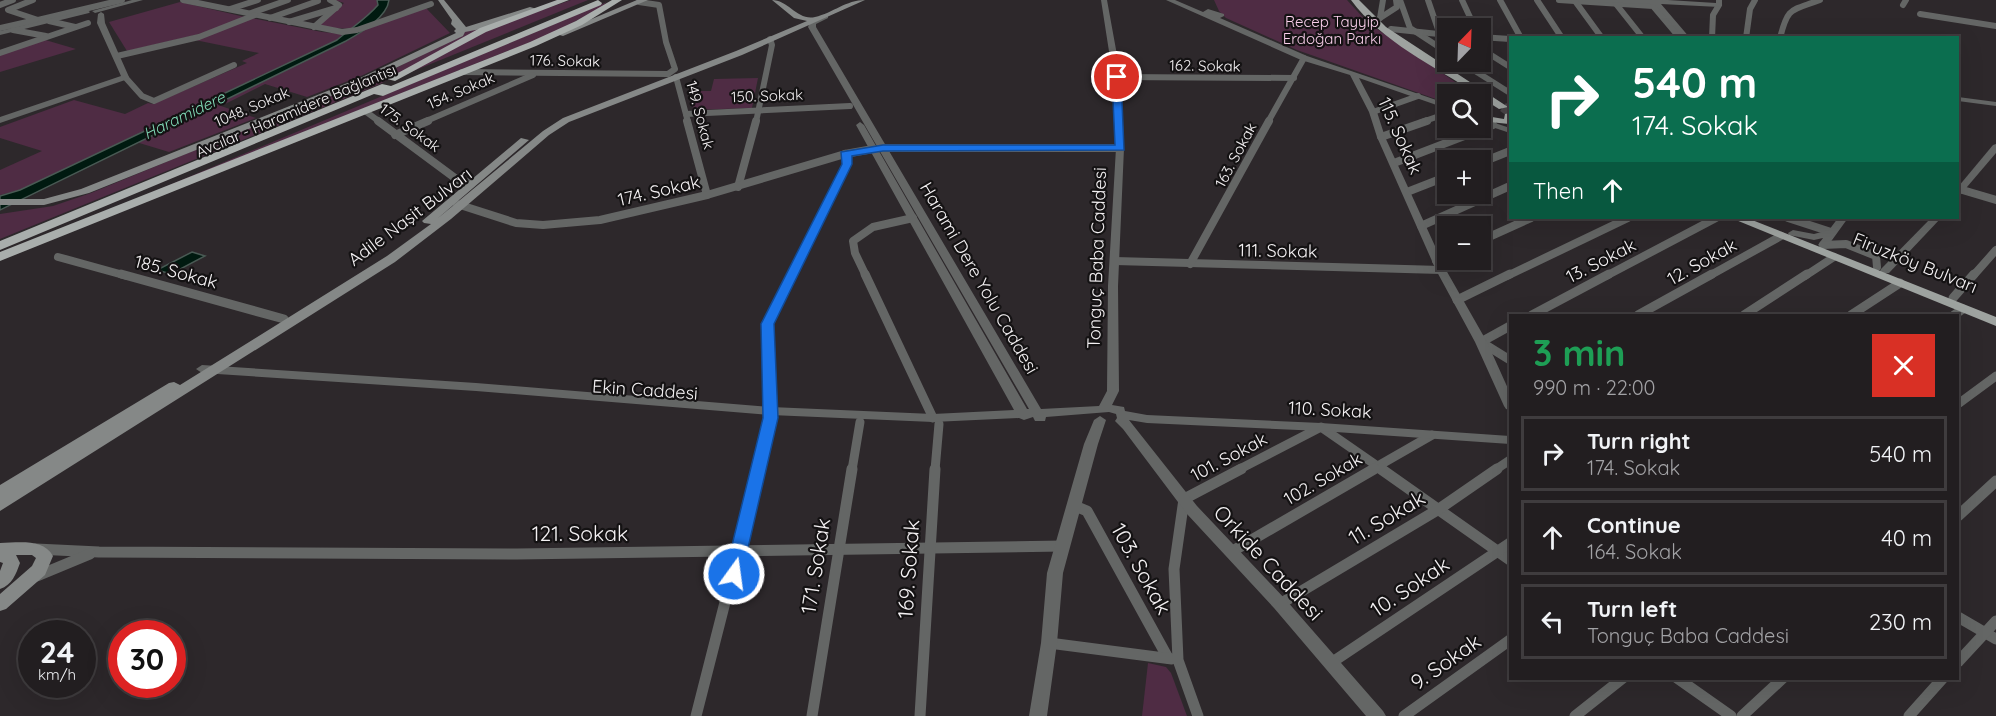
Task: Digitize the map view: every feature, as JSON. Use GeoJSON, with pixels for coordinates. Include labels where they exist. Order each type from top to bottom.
{"type":"FeatureCollection","features":[{"type":"Feature","properties":{"kind":"highway"},"geometry":{"type":"LineString","coordinates":[[288,126],[384,83],[483,30],[565,0]]}},
{"type":"Feature","properties":{"kind":"highway","name":"Avcılar - Haramidere Bağlantısı"},"geometry":{"type":"LineString","coordinates":[[0,246],[594,0]]}},
{"type":"Feature","properties":{"kind":"highway","name":"Avcılar - Haramidere Bağlantısı"},"geometry":{"type":"LineString","coordinates":[[0,252],[604,0]]}},
{"type":"Feature","properties":{"kind":"highway"},"geometry":{"type":"LineString","coordinates":[[0,257],[533,44],[579,23],[618,0]]}},
{"type":"Feature","properties":{"kind":"highway"},"geometry":{"type":"LineString","coordinates":[[0,265],[248,157]]}},
{"type":"Feature","properties":{"kind":"highway"},"geometry":{"type":"LineString","coordinates":[[0,241],[114,198]]}},
{"type":"Feature","properties":{"kind":"main road"},"geometry":{"type":"LineString","coordinates":[[776,0],[792,13],[813,17]]}},
{"type":"Feature","properties":{"kind":"main road"},"geometry":{"type":"LineString","coordinates":[[792,0],[802,14],[813,17]]}},
{"type":"Feature","properties":{"kind":"main road","name":"Adile Naşit Bulvarı"},"geometry":{"type":"LineString","coordinates":[[0,492],[391,259],[455,204],[471,183],[542,127],[565,113],[770,39],[850,0]]}},
{"type":"Feature","properties":{"kind":"main road","name":"Adile Naşit Bulvarı"},"geometry":{"type":"LineString","coordinates":[[813,17],[836,11],[861,0]]}},
{"type":"Feature","properties":{"kind":"main road"},"geometry":{"type":"LineString","coordinates":[[1355,0],[1367,15],[1509,112]]}},
{"type":"Feature","properties":{"kind":"main road"},"geometry":{"type":"LineString","coordinates":[[533,44],[641,1]]}},
{"type":"Feature","properties":{"kind":"main road"},"geometry":{"type":"LineString","coordinates":[[1365,1],[1381,14],[1391,29],[1464,84]]}},
{"type":"Feature","properties":{"kind":"main road"},"geometry":{"type":"LineString","coordinates":[[436,2],[459,28]]}},
{"type":"Feature","properties":{"kind":"main road","name":"1048. Sokak"},"geometry":{"type":"LineString","coordinates":[[0,202],[36,203],[73,195],[363,80],[442,44],[459,28],[483,26],[552,4]]}},
{"type":"Feature","properties":{"kind":"main road"},"geometry":{"type":"LineString","coordinates":[[786,30],[795,21],[792,13]]}},
{"type":"Feature","properties":{"kind":"main road","name":"Adile Naşit Bulvarı"},"geometry":{"type":"LineString","coordinates":[[672,75],[786,30]]}},
{"type":"Feature","properties":{"kind":"main road"},"geometry":{"type":"LineString","coordinates":[[1409,43],[1437,56]]}},
{"type":"Feature","properties":{"kind":"main road"},"geometry":{"type":"LineString","coordinates":[[1461,72],[1509,112]]}},
{"type":"Feature","properties":{"kind":"main road","name":"Adile Naşit Bulvarı"},"geometry":{"type":"LineString","coordinates":[[0,505],[390,251],[554,128],[616,96]]}},
{"type":"Feature","properties":{"kind":"main road"},"geometry":{"type":"LineString","coordinates":[[1491,103],[1509,112]]}},
{"type":"Feature","properties":{"kind":"main road"},"geometry":{"type":"LineString","coordinates":[[1491,120],[1505,122],[1509,120],[1509,112]]}},
{"type":"Feature","properties":{"kind":"main road"},"geometry":{"type":"LineString","coordinates":[[1493,125],[1509,112]]}},
{"type":"Feature","properties":{"kind":"main road"},"geometry":{"type":"LineString","coordinates":[[1740,219],[1787,234],[1834,257],[1996,322]]}},
{"type":"Feature","properties":{"kind":"main road","name":"Firuzköy Bulvarı"},"geometry":{"type":"LineString","coordinates":[[1757,219],[1787,234],[1828,237],[1881,269],[1957,307],[1996,315]]}},
{"type":"Feature","properties":{"kind":"main road"},"geometry":{"type":"LineString","coordinates":[[0,549],[35,549],[45,556],[43,563],[0,604]]}},
{"type":"Feature","properties":{"kind":"main road"},"geometry":{"type":"LineString","coordinates":[[0,555],[10,559],[12,563],[8,574],[0,582]]}},
{"type":"Feature","properties":{"kind":"street"},"geometry":{"type":"LineString","coordinates":[[0,5],[13,0]]}},
{"type":"Feature","properties":{"kind":"street"},"geometry":{"type":"LineString","coordinates":[[33,0],[8,10],[36,20]]}},
{"type":"Feature","properties":{"kind":"street"},"geometry":{"type":"LineString","coordinates":[[0,31],[122,0]]}},
{"type":"Feature","properties":{"kind":"street"},"geometry":{"type":"LineString","coordinates":[[0,53],[75,27],[91,15],[140,0]]}},
{"type":"Feature","properties":{"kind":"street"},"geometry":{"type":"LineString","coordinates":[[14,27],[91,15],[145,0]]}},
{"type":"Feature","properties":{"kind":"street"},"geometry":{"type":"LineString","coordinates":[[186,0],[336,32],[352,32],[411,9],[436,2]]}},
{"type":"Feature","properties":{"kind":"street"},"geometry":{"type":"LineString","coordinates":[[209,6],[226,0]]}},
{"type":"Feature","properties":{"kind":"street"},"geometry":{"type":"LineString","coordinates":[[228,10],[258,0]]}},
{"type":"Feature","properties":{"kind":"street"},"geometry":{"type":"LineString","coordinates":[[117,56],[200,37],[288,0]]}},
{"type":"Feature","properties":{"kind":"street"},"geometry":{"type":"LineString","coordinates":[[270,18],[317,0],[339,4],[314,27]]}},
{"type":"Feature","properties":{"kind":"street","name":"Tonguç Baba Caddesi"},"geometry":{"type":"LineString","coordinates":[[1104,0],[1117,77],[1120,148],[1113,391],[1110,418]]}},
{"type":"Feature","properties":{"kind":"street"},"geometry":{"type":"LineString","coordinates":[[1169,0],[1221,16],[1275,43],[1353,74]]}},
{"type":"Feature","properties":{"kind":"street"},"geometry":{"type":"LineString","coordinates":[[1173,0],[1305,58],[1437,103]]}},
{"type":"Feature","properties":{"kind":"street"},"geometry":{"type":"LineString","coordinates":[[1208,0],[1209,14]]}},
{"type":"Feature","properties":{"kind":"street"},"geometry":{"type":"LineString","coordinates":[[1381,14],[1383,0]]}},
{"type":"Feature","properties":{"kind":"street"},"geometry":{"type":"LineString","coordinates":[[1381,14],[1397,7],[1398,0]]}},
{"type":"Feature","properties":{"kind":"street"},"geometry":{"type":"LineString","coordinates":[[1398,0],[1410,28],[1437,46]]}},
{"type":"Feature","properties":{"kind":"street"},"geometry":{"type":"LineString","coordinates":[[1428,0],[1437,26]]}},
{"type":"Feature","properties":{"kind":"street"},"geometry":{"type":"LineString","coordinates":[[1462,0],[1470,18]]}},
{"type":"Feature","properties":{"kind":"street"},"geometry":{"type":"LineString","coordinates":[[1500,0],[1520,36]]}},
{"type":"Feature","properties":{"kind":"street"},"geometry":{"type":"LineString","coordinates":[[1537,0],[1561,36]]}},
{"type":"Feature","properties":{"kind":"street"},"geometry":{"type":"LineString","coordinates":[[1559,0],[1616,4],[1669,0],[1719,2],[1713,15],[1712,36]]}},
{"type":"Feature","properties":{"kind":"street"},"geometry":{"type":"LineString","coordinates":[[1597,0],[1657,4],[1685,36]]}},
{"type":"Feature","properties":{"kind":"street"},"geometry":{"type":"LineString","coordinates":[[1746,36],[1749,9],[1755,0]]}},
{"type":"Feature","properties":{"kind":"street"},"geometry":{"type":"LineString","coordinates":[[1781,36],[1786,15],[1790,11],[1820,0]]}},
{"type":"Feature","properties":{"kind":"street","name":"149. Sokak"},"geometry":{"type":"LineString","coordinates":[[641,1],[659,5],[666,42],[675,69],[672,75],[686,114],[707,195]]}},
{"type":"Feature","properties":{"kind":"street"},"geometry":{"type":"LineString","coordinates":[[1575,1],[1601,36]]}},
{"type":"Feature","properties":{"kind":"street"},"geometry":{"type":"LineString","coordinates":[[1649,3],[1678,36]]}},
{"type":"Feature","properties":{"kind":"street"},"geometry":{"type":"LineString","coordinates":[[1616,4],[1641,36]]}},
{"type":"Feature","properties":{"kind":"street"},"geometry":{"type":"LineString","coordinates":[[288,22],[336,8]]}},
{"type":"Feature","properties":{"kind":"street","name":"Harami Dere Yolu Caddesi"},"geometry":{"type":"LineString","coordinates":[[836,11],[811,24],[850,106],[878,149]]}},
{"type":"Feature","properties":{"kind":"street"},"geometry":{"type":"LineString","coordinates":[[1920,14],[1996,26]]}},
{"type":"Feature","properties":{"kind":"street"},"geometry":{"type":"LineString","coordinates":[[91,15],[101,22],[125,77],[141,96],[154,101],[234,65]]}},
{"type":"Feature","properties":{"kind":"street"},"geometry":{"type":"LineString","coordinates":[[91,15],[101,22]]}},
{"type":"Feature","properties":{"kind":"street"},"geometry":{"type":"LineString","coordinates":[[0,20],[14,27],[48,36]]}},
{"type":"Feature","properties":{"kind":"street"},"geometry":{"type":"LineString","coordinates":[[49,21],[75,27]]}},
{"type":"Feature","properties":{"kind":"street","name":"Harami Dere Yolu Caddesi"},"geometry":{"type":"LineString","coordinates":[[786,30],[801,28],[806,30],[846,94],[1031,415]]}},
{"type":"Feature","properties":{"kind":"street"},"geometry":{"type":"LineString","coordinates":[[1391,29],[1437,35]]}},
{"type":"Feature","properties":{"kind":"street"},"geometry":{"type":"LineString","coordinates":[[1409,43],[1417,33]]}},
{"type":"Feature","properties":{"kind":"street"},"geometry":{"type":"LineString","coordinates":[[1491,38],[1509,39]]}},
{"type":"Feature","properties":{"kind":"street"},"geometry":{"type":"LineString","coordinates":[[738,187],[759,110],[772,45],[770,39]]}},
{"type":"Feature","properties":{"kind":"street"},"geometry":{"type":"LineString","coordinates":[[1497,39],[1509,46]]}},
{"type":"Feature","properties":{"kind":"street"},"geometry":{"type":"LineString","coordinates":[[0,44],[19,47]]}},
{"type":"Feature","properties":{"kind":"street"},"geometry":{"type":"LineString","coordinates":[[1491,55],[1509,66]]}},
{"type":"Feature","properties":{"kind":"street","name":"163. Sokak"},"geometry":{"type":"LineString","coordinates":[[1190,264],[1305,58]]}},
{"type":"Feature","properties":{"kind":"street","name":"176. Sokak"},"geometry":{"type":"LineString","coordinates":[[461,72],[672,75]]}},
{"type":"Feature","properties":{"kind":"street"},"geometry":{"type":"LineString","coordinates":[[1477,72],[1509,92]]}},
{"type":"Feature","properties":{"kind":"street","name":"154. Sokak"},"geometry":{"type":"LineString","coordinates":[[395,135],[538,73]]}},
{"type":"Feature","properties":{"kind":"street","name":"115. Sokak"},"geometry":{"type":"LineString","coordinates":[[1353,74],[1372,112],[1437,264]]}},
{"type":"Feature","properties":{"kind":"street"},"geometry":{"type":"LineString","coordinates":[[0,122],[125,77]]}},
{"type":"Feature","properties":{"kind":"street","name":"162. Sokak"},"geometry":{"type":"LineString","coordinates":[[1117,77],[1294,78]]}},
{"type":"Feature","properties":{"kind":"street"},"geometry":{"type":"LineString","coordinates":[[1372,112],[1418,96]]}},
{"type":"Feature","properties":{"kind":"street"},"geometry":{"type":"LineString","coordinates":[[1959,99],[1996,104]]}},
{"type":"Feature","properties":{"kind":"street","name":"150. Sokak"},"geometry":{"type":"LineString","coordinates":[[686,114],[850,106]]}},
{"type":"Feature","properties":{"kind":"street","name":"175. Sokak"},"geometry":{"type":"LineString","coordinates":[[365,111],[459,181],[471,183]]}},
{"type":"Feature","properties":{"kind":"street"},"geometry":{"type":"LineString","coordinates":[[1381,137],[1437,117]]}},
{"type":"Feature","properties":{"kind":"street"},"geometry":{"type":"LineString","coordinates":[[1394,163],[1493,125],[1509,131]]}},
{"type":"Feature","properties":{"kind":"street"},"geometry":{"type":"LineString","coordinates":[[1959,189],[1996,147]]}},
{"type":"Feature","properties":{"kind":"street","name":"174. Sokak"},"geometry":{"type":"LineString","coordinates":[[455,204],[516,223],[543,225],[600,220],[738,187],[845,154],[878,149],[1120,148]]}},
{"type":"Feature","properties":{"kind":"street"},"geometry":{"type":"LineString","coordinates":[[1491,159],[1509,151]]}},
{"type":"Feature","properties":{"kind":"street"},"geometry":{"type":"LineString","coordinates":[[696,716],[739,553],[771,415],[767,356],[768,324],[847,164],[848,158],[845,154]]}},
{"type":"Feature","properties":{"kind":"street"},"geometry":{"type":"LineString","coordinates":[[1407,192],[1437,180]]}},
{"type":"Feature","properties":{"kind":"street","name":"Harami Dere Yolu Caddesi"},"geometry":{"type":"LineString","coordinates":[[899,185],[913,219],[1031,415]]}},
{"type":"Feature","properties":{"kind":"street"},"geometry":{"type":"LineString","coordinates":[[1421,226],[1509,186]]}},
{"type":"Feature","properties":{"kind":"street"},"geometry":{"type":"LineString","coordinates":[[1959,190],[1996,200]]}},
{"type":"Feature","properties":{"kind":"street"},"geometry":{"type":"LineString","coordinates":[[913,219],[870,227],[853,241],[855,253],[936,421]]}},
{"type":"Feature","properties":{"kind":"street"},"geometry":{"type":"LineString","coordinates":[[1491,236],[1530,219]]}},
{"type":"Feature","properties":{"kind":"street"},"geometry":{"type":"LineString","coordinates":[[1457,300],[1626,219]]}},
{"type":"Feature","properties":{"kind":"street","name":"13. Sokak"},"geometry":{"type":"LineString","coordinates":[[1534,314],[1714,219]]}},
{"type":"Feature","properties":{"kind":"street"},"geometry":{"type":"LineString","coordinates":[[1790,219],[1828,237],[1842,219]]}},
{"type":"Feature","properties":{"kind":"street"},"geometry":{"type":"LineString","coordinates":[[1881,269],[1935,219]]}},
{"type":"Feature","properties":{"kind":"street","name":"12. Sokak"},"geometry":{"type":"LineString","coordinates":[[1640,314],[1787,234]]}},
{"type":"Feature","properties":{"kind":"street"},"geometry":{"type":"LineString","coordinates":[[1957,307],[1995,254]]}},
{"type":"Feature","properties":{"kind":"street","name":"185. Sokak"},"geometry":{"type":"LineString","coordinates":[[58,257],[284,319]]}},
{"type":"Feature","properties":{"kind":"street"},"geometry":{"type":"LineString","coordinates":[[1746,314],[1834,257]]}},
{"type":"Feature","properties":{"kind":"street","name":"111. Sokak"},"geometry":{"type":"LineString","coordinates":[[1115,261],[1190,264],[1437,266]]}},
{"type":"Feature","properties":{"kind":"street","name":"115. Sokak"},"geometry":{"type":"LineString","coordinates":[[1440,270],[1481,342],[1509,404]]}},
{"type":"Feature","properties":{"kind":"street"},"geometry":{"type":"LineString","coordinates":[[1853,314],[1900,283]]}},
{"type":"Feature","properties":{"kind":"street"},"geometry":{"type":"LineString","coordinates":[[1509,327],[1481,342],[1509,359]]}},
{"type":"Feature","properties":{"kind":"street","name":"Ekin Caddesi"},"geometry":{"type":"LineString","coordinates":[[201,374],[860,422],[936,421],[1031,415],[1110,418]]}},
{"type":"Feature","properties":{"kind":"street"},"geometry":{"type":"LineString","coordinates":[[1959,403],[1996,376]]}},
{"type":"Feature","properties":{"kind":"street","name":"Ekin Caddesi"},"geometry":{"type":"LineString","coordinates":[[771,415],[936,421]]}},
{"type":"Feature","properties":{"kind":"street"},"geometry":{"type":"LineString","coordinates":[[1038,716],[1049,643],[1055,573],[1075,506],[1110,418]]}},
{"type":"Feature","properties":{"kind":"street","name":"110. Sokak"},"geometry":{"type":"LineString","coordinates":[[1110,418],[1321,427],[1509,440]]}},
{"type":"Feature","properties":{"kind":"street","name":"Orkide Caddesi"},"geometry":{"type":"LineString","coordinates":[[1110,418],[1133,434],[1192,510],[1280,604],[1377,716]]}},
{"type":"Feature","properties":{"kind":"street","name":"169. Sokak"},"geometry":{"type":"LineString","coordinates":[[920,716],[936,421]]}},
{"type":"Feature","properties":{"kind":"street","name":"171. Sokak"},"geometry":{"type":"LineString","coordinates":[[812,716],[860,422]]}},
{"type":"Feature","properties":{"kind":"street"},"geometry":{"type":"LineString","coordinates":[[1321,427],[1509,559]]}},
{"type":"Feature","properties":{"kind":"street","name":"101. Sokak"},"geometry":{"type":"LineString","coordinates":[[1184,499],[1321,427]]}},
{"type":"Feature","properties":{"kind":"street","name":"102. Sokak"},"geometry":{"type":"LineString","coordinates":[[1231,552],[1432,435]]}},
{"type":"Feature","properties":{"kind":"street","name":"11. Sokak"},"geometry":{"type":"LineString","coordinates":[[1280,604],[1439,509],[1509,461]]}},
{"type":"Feature","properties":{"kind":"street"},"geometry":{"type":"LineString","coordinates":[[1959,515],[1996,480]]}},
{"type":"Feature","properties":{"kind":"street"},"geometry":{"type":"LineString","coordinates":[[1184,499],[1174,569],[1173,659],[1198,716]]}},
{"type":"Feature","properties":{"kind":"street","name":"103. Sokak"},"geometry":{"type":"LineString","coordinates":[[1075,506],[1086,511],[1173,659]]}},
{"type":"Feature","properties":{"kind":"street","name":"10. Sokak"},"geometry":{"type":"LineString","coordinates":[[1331,663],[1509,544]]}},
{"type":"Feature","properties":{"kind":"street","name":"121. Sokak"},"geometry":{"type":"LineString","coordinates":[[35,549],[99,552],[345,554],[739,553],[1062,546]]}},
{"type":"Feature","properties":{"kind":"street","name":"121. Sokak"},"geometry":{"type":"LineString","coordinates":[[21,585],[46,571],[99,552]]}},
{"type":"Feature","properties":{"kind":"street"},"geometry":{"type":"LineString","coordinates":[[1959,618],[1990,636]]}},
{"type":"Feature","properties":{"kind":"street"},"geometry":{"type":"LineString","coordinates":[[1959,661],[1990,636],[1996,621]]}},
{"type":"Feature","properties":{"kind":"street","name":"9. Sokak"},"geometry":{"type":"LineString","coordinates":[[1404,716],[1509,641]]}},
{"type":"Feature","properties":{"kind":"street"},"geometry":{"type":"LineString","coordinates":[[1049,643],[1173,659]]}},
{"type":"Feature","properties":{"kind":"street"},"geometry":{"type":"LineString","coordinates":[[1575,716],[1620,680]]}},
{"type":"Feature","properties":{"kind":"street"},"geometry":{"type":"LineString","coordinates":[[1680,680],[1731,716]]}},
{"type":"Feature","properties":{"kind":"street"},"geometry":{"type":"LineString","coordinates":[[1742,716],[1781,680]]}},
{"type":"Feature","properties":{"kind":"street"},"geometry":{"type":"LineString","coordinates":[[1908,716],[1941,680]]}},
{"type":"Feature","properties":{"kind":"green space"},"geometry":{"type":"Polygon","coordinates":[[[335,0],[377,0],[379,6],[353,29],[317,27],[344,3],[335,0]]]}},
{"type":"Feature","properties":{"kind":"green space"},"geometry":{"type":"Polygon","coordinates":[[[571,0],[588,0],[406,74],[494,27],[571,0]]]}},
{"type":"Feature","properties":{"kind":"green space","name":"Recep Tayyip Erdoğan Parkı"},"geometry":{"type":"Polygon","coordinates":[[[1214,0],[1347,0],[1368,23],[1437,70],[1437,72],[1458,84],[1437,84],[1437,99],[1297,50],[1226,18],[1219,11],[1214,0]]]}},
{"type":"Feature","properties":{"kind":"green space"},"geometry":{"type":"Polygon","coordinates":[[[180,2],[245,17],[204,33],[127,51],[109,22],[180,2]]]}},
{"type":"Feature","properties":{"kind":"green space"},"geometry":{"type":"Polygon","coordinates":[[[607,2],[597,10],[553,33],[148,194],[607,2]]]}},
{"type":"Feature","properties":{"kind":"green space"},"geometry":{"type":"Polygon","coordinates":[[[425,7],[450,33],[361,76],[307,97],[265,84],[221,106],[256,118],[169,152],[136,142],[346,41],[363,30],[425,7]]]}},
{"type":"Feature","properties":{"kind":"green space"},"geometry":{"type":"Polygon","coordinates":[[[252,18],[343,34],[337,40],[20,190],[0,195],[0,170],[42,151],[0,138],[0,127],[74,100],[125,114],[148,103],[153,104],[247,63],[242,61],[259,53],[195,40],[252,18]]]}},
{"type":"Feature","properties":{"kind":"green space"},"geometry":{"type":"Polygon","coordinates":[[[486,27],[380,84],[0,239],[0,214],[53,206],[91,193],[302,106],[375,79],[467,31],[486,27]]]}},
{"type":"Feature","properties":{"kind":"green space"},"geometry":{"type":"Polygon","coordinates":[[[42,39],[76,49],[0,72],[0,54],[42,39]]]}},
{"type":"Feature","properties":{"kind":"green space"},"geometry":{"type":"Polygon","coordinates":[[[758,78],[752,108],[692,110],[698,91],[711,91],[714,79],[758,78]]]}},
{"type":"Feature","properties":{"kind":"green space"},"geometry":{"type":"Polygon","coordinates":[[[1148,663],[1166,667],[1171,673],[1187,716],[1142,716],[1148,663]]]}},
{"type":"Feature","properties":{"kind":"water","name":"Haramidere"},"geometry":{"type":"Polygon","coordinates":[[[377,0],[389,0],[383,13],[372,24],[346,41],[0,210],[0,196],[20,190],[337,40],[378,5],[377,0]]]}},
{"type":"Feature","properties":{"kind":"water"},"geometry":{"type":"Polygon","coordinates":[[[192,252],[205,256],[171,274],[157,270],[192,252]]]}},
{"type":"Feature","properties":{"kind":"tunnel"},"geometry":{"type":"LineString","coordinates":[[1503,107],[1509,111]]}},
{"type":"Feature","properties":{"kind":"route"},"geometry":{"type":"LineString","coordinates":[[734,574],[771,418],[767,356],[768,324],[847,164],[848,158],[845,154],[883,148],[1120,148],[1117,77]]}}]}
